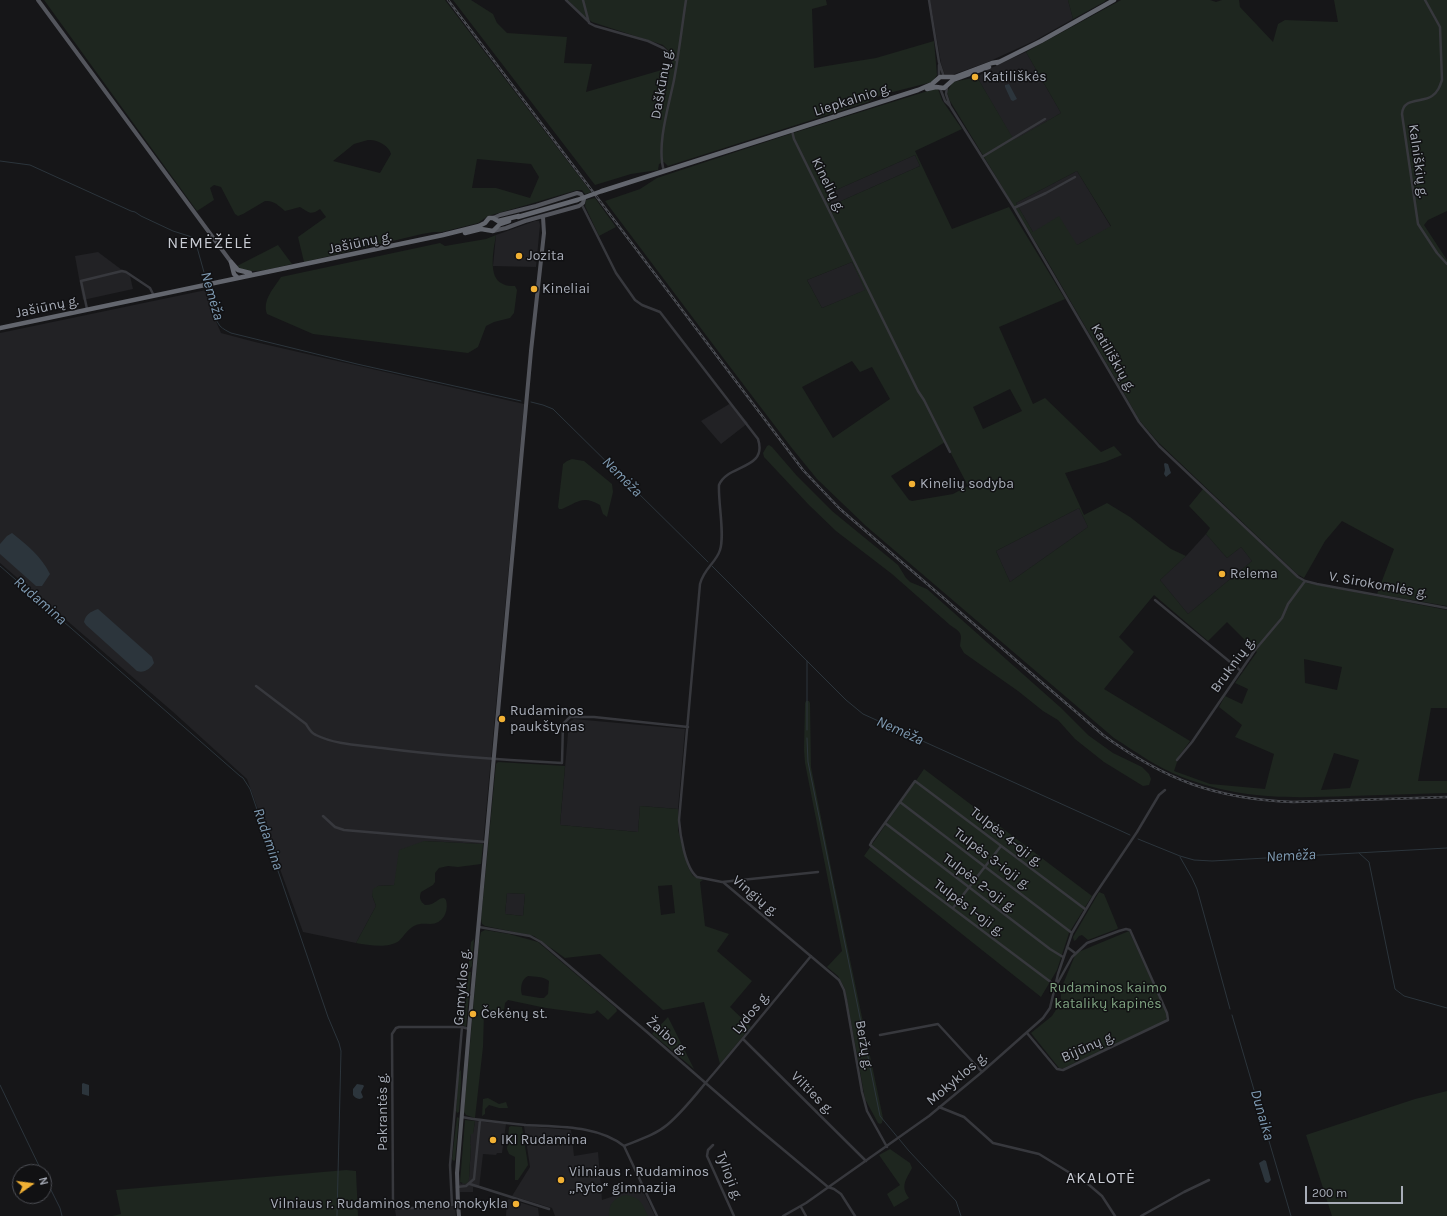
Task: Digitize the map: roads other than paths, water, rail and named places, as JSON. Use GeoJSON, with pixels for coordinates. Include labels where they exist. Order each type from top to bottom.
{"type":"FeatureCollection","features":[{"type":"Feature","properties":{"kind":"highway","name":"Liepkalnio g."},"geometry":{"type":"LineString","coordinates":[[664,172],[918,90],[939,87],[944,88],[1041,41],[1111,1]]}},
{"type":"Feature","properties":{"kind":"highway","name":"Liepkalnio g."},"geometry":{"type":"LineString","coordinates":[[918,90],[941,78],[955,77],[998,62]]}},
{"type":"Feature","properties":{"kind":"highway"},"geometry":{"type":"LineString","coordinates":[[941,78],[948,85]]}},
{"type":"Feature","properties":{"kind":"highway"},"geometry":{"type":"LineString","coordinates":[[939,87],[941,78]]}},
{"type":"Feature","properties":{"kind":"highway","name":"Jašiūnų g."},"geometry":{"type":"LineString","coordinates":[[0,328],[228,281],[236,276],[443,235],[485,223],[488,219],[496,222],[577,200],[664,172]]}},
{"type":"Feature","properties":{"kind":"highway","name":"Jašiūnų g."},"geometry":{"type":"LineString","coordinates":[[236,276],[244,279],[478,230],[487,229],[493,231],[496,222]]}},
{"type":"Feature","properties":{"kind":"highway"},"geometry":{"type":"LineString","coordinates":[[485,223],[487,229]]}},
{"type":"Feature","properties":{"kind":"highway"},"geometry":{"type":"LineString","coordinates":[[231,262],[238,270],[246,273],[257,273]]}},
{"type":"Feature","properties":{"kind":"highway"},"geometry":{"type":"LineString","coordinates":[[231,262],[236,276]]}},
{"type":"Feature","properties":{"kind":"highway"},"geometry":{"type":"LineString","coordinates":[[236,276],[238,270]]}},
{"type":"Feature","properties":{"kind":"main road"},"geometry":{"type":"LineString","coordinates":[[38,0],[231,262]]}},
{"type":"Feature","properties":{"kind":"main road"},"geometry":{"type":"LineString","coordinates":[[493,231],[544,217],[582,204],[584,201],[583,196],[577,193],[536,206],[500,215],[496,222]]}},
{"type":"Feature","properties":{"kind":"main road","name":"Gamyklos g."},"geometry":{"type":"LineString","coordinates":[[459,1216],[457,1187],[469,1029],[531,351],[544,233],[544,217]]}},
{"type":"Feature","properties":{"kind":"street"},"geometry":{"type":"LineString","coordinates":[[566,0],[595,26],[648,41],[663,48],[676,60]]}},
{"type":"Feature","properties":{"kind":"street"},"geometry":{"type":"LineString","coordinates":[[583,0],[590,23]]}},
{"type":"Feature","properties":{"kind":"street","name":"Daškūnų g."},"geometry":{"type":"LineString","coordinates":[[664,172],[661,158],[662,143],[686,0]]}},
{"type":"Feature","properties":{"kind":"street"},"geometry":{"type":"LineString","coordinates":[[929,0],[941,78]]}},
{"type":"Feature","properties":{"kind":"street","name":"Kalniškių g."},"geometry":{"type":"LineString","coordinates":[[1424,0],[1440,27],[1443,74],[1440,86],[1434,95],[1430,98],[1408,103],[1403,107],[1402,114],[1418,224],[1437,253],[1447,264]]}},
{"type":"Feature","properties":{"kind":"street","name":"Katiliškių g."},"geometry":{"type":"LineString","coordinates":[[948,85],[946,94],[950,106]]}},
{"type":"Feature","properties":{"kind":"street","name":"Katiliškių g."},"geometry":{"type":"LineString","coordinates":[[939,87],[946,101],[1014,208],[1139,422],[1159,446],[1295,575],[1305,581]]}},
{"type":"Feature","properties":{"kind":"street"},"geometry":{"type":"LineString","coordinates":[[982,156],[1045,119]]}},
{"type":"Feature","properties":{"kind":"street","name":"Kinelių g."},"geometry":{"type":"LineString","coordinates":[[792,130],[794,139],[915,385],[950,452]]}},
{"type":"Feature","properties":{"kind":"street"},"geometry":{"type":"LineString","coordinates":[[1014,208],[1075,177]]}},
{"type":"Feature","properties":{"kind":"street"},"geometry":{"type":"LineString","coordinates":[[582,204],[616,273],[635,300],[642,305],[660,312],[758,440],[759,444],[760,450],[756,459],[724,477],[719,485],[721,546],[716,557],[705,572],[700,584],[679,820],[679,829],[688,866],[697,876],[722,882]]}},
{"type":"Feature","properties":{"kind":"street"},"geometry":{"type":"LineString","coordinates":[[87,310],[81,281],[122,271],[126,272],[150,288],[154,296]]}},
{"type":"Feature","properties":{"kind":"street","name":"V. Sirokomlės g."},"geometry":{"type":"LineString","coordinates":[[1305,581],[1447,608]]}},
{"type":"Feature","properties":{"kind":"street","name":"Bruknių g."},"geometry":{"type":"LineString","coordinates":[[1178,760],[1255,650],[1282,618],[1288,604],[1305,581]]}},
{"type":"Feature","properties":{"kind":"street"},"geometry":{"type":"LineString","coordinates":[[1155,600],[1241,671]]}},
{"type":"Feature","properties":{"kind":"street"},"geometry":{"type":"LineString","coordinates":[[256,686],[306,724],[312,733],[321,737],[342,743],[408,752],[493,760],[562,763],[563,724],[570,716],[594,717],[688,727]]}},
{"type":"Feature","properties":{"kind":"street","name":"Tulpės 4-oji g."},"geometry":{"type":"LineString","coordinates":[[900,802],[915,781],[1085,909]]}},
{"type":"Feature","properties":{"kind":"street","name":"Mokyklos g."},"geometry":{"type":"LineString","coordinates":[[783,1216],[801,1207],[940,1108],[1027,1033],[1047,1013],[1050,1008],[1063,957],[1072,932],[1085,909],[1137,832],[1159,795],[1165,790]]}},
{"type":"Feature","properties":{"kind":"street"},"geometry":{"type":"LineString","coordinates":[[885,823],[900,802]]}},
{"type":"Feature","properties":{"kind":"street","name":"Tulpės 3-ioji g."},"geometry":{"type":"LineString","coordinates":[[900,802],[984,867],[1072,932]]}},
{"type":"Feature","properties":{"kind":"street"},"geometry":{"type":"LineString","coordinates":[[323,816],[335,827],[344,830],[486,842]]}},
{"type":"Feature","properties":{"kind":"street","name":"Tulpės 1-oji g."},"geometry":{"type":"LineString","coordinates":[[885,823],[870,845],[1056,986]]}},
{"type":"Feature","properties":{"kind":"street","name":"Tulpės 2-oji g."},"geometry":{"type":"LineString","coordinates":[[885,823],[1050,949],[1063,957]]}},
{"type":"Feature","properties":{"kind":"street"},"geometry":{"type":"LineString","coordinates":[[953,908],[1001,846]]}},
{"type":"Feature","properties":{"kind":"street","name":"Vingių g."},"geometry":{"type":"LineString","coordinates":[[722,882],[818,872]]}},
{"type":"Feature","properties":{"kind":"street","name":"Vingių g."},"geometry":{"type":"LineString","coordinates":[[722,882],[811,956]]}},
{"type":"Feature","properties":{"kind":"street","name":"Žaibo g."},"geometry":{"type":"LineString","coordinates":[[478,927],[524,934],[541,942],[706,1082],[755,1126],[828,1187],[841,1194],[855,1216]]}},
{"type":"Feature","properties":{"kind":"street","name":"Bijūnų g."},"geometry":{"type":"LineString","coordinates":[[1027,1033],[1056,1069],[1062,1070],[1168,1020],[1167,1013],[1130,930],[1126,929],[1118,931],[1092,941],[1075,953]]}},
{"type":"Feature","properties":{"kind":"street"},"geometry":{"type":"LineString","coordinates":[[1056,986],[1075,953],[1067,947]]}},
{"type":"Feature","properties":{"kind":"street","name":"Lydos g."},"geometry":{"type":"LineString","coordinates":[[624,1146],[656,1132],[668,1124],[743,1039],[811,956]]}},
{"type":"Feature","properties":{"kind":"street","name":"Beržų g."},"geometry":{"type":"LineString","coordinates":[[811,956],[835,976],[844,990],[864,1102],[871,1120],[887,1147]]}},
{"type":"Feature","properties":{"kind":"street"},"geometry":{"type":"LineString","coordinates":[[880,1035],[938,1024],[982,1072]]}},
{"type":"Feature","properties":{"kind":"street","name":"Pakrantės g."},"geometry":{"type":"LineString","coordinates":[[458,1204],[419,1208],[394,1207],[392,1034],[396,1028],[399,1027],[462,1027],[469,1029]]}},
{"type":"Feature","properties":{"kind":"street"},"geometry":{"type":"LineString","coordinates":[[452,1205],[450,1166],[462,1027]]}},
{"type":"Feature","properties":{"kind":"street","name":"Vilties g."},"geometry":{"type":"LineString","coordinates":[[743,1039],[866,1161]]}},
{"type":"Feature","properties":{"kind":"street"},"geometry":{"type":"LineString","coordinates":[[940,1108],[964,1117],[993,1143],[1034,1152],[1088,1184],[1102,1196],[1115,1216]]}},
{"type":"Feature","properties":{"kind":"street"},"geometry":{"type":"LineString","coordinates":[[462,1117],[578,1129],[611,1138],[624,1146],[657,1216]]}},
{"type":"Feature","properties":{"kind":"street"},"geometry":{"type":"LineString","coordinates":[[470,1184],[474,1178],[480,1120]]}},
{"type":"Feature","properties":{"kind":"street","name":"Tylioji g."},"geometry":{"type":"LineString","coordinates":[[713,1145],[708,1150],[708,1156],[734,1216]]}},
{"type":"Feature","properties":{"kind":"street"},"geometry":{"type":"LineString","coordinates":[[1141,1216],[1209,1180]]}},
{"type":"Feature","properties":{"kind":"street"},"geometry":{"type":"LineString","coordinates":[[457,1187],[470,1184],[549,1209]]}},
{"type":"Feature","properties":{"kind":"street"},"geometry":{"type":"LineString","coordinates":[[801,1207],[806,1216]]}},
{"type":"Feature","properties":{"kind":"waterway","name":"Nemėža"},"geometry":{"type":"LineString","coordinates":[[0,161],[30,165],[135,212],[173,231],[192,237],[195,240],[207,283]]}},
{"type":"Feature","properties":{"kind":"waterway","name":"Nemėža"},"geometry":{"type":"LineString","coordinates":[[207,286],[217,322],[221,327],[231,333],[357,364],[521,401]]}},
{"type":"Feature","properties":{"kind":"waterway","name":"Nemėža"},"geometry":{"type":"LineString","coordinates":[[531,402],[553,409],[708,562]]}},
{"type":"Feature","properties":{"kind":"waterway","name":"Rudamina"},"geometry":{"type":"LineString","coordinates":[[0,566],[243,778],[250,789],[341,1051],[337,1216]]}},
{"type":"Feature","properties":{"kind":"waterway","name":"Nemėža"},"geometry":{"type":"LineString","coordinates":[[712,566],[846,700],[863,714],[1130,835]]}},
{"type":"Feature","properties":{"kind":"waterway"},"geometry":{"type":"LineString","coordinates":[[807,661],[807,730]]}},
{"type":"Feature","properties":{"kind":"waterway"},"geometry":{"type":"LineString","coordinates":[[807,738],[808,762],[880,1116],[909,1151],[956,1201],[961,1216]]}},
{"type":"Feature","properties":{"kind":"waterway","name":"Nemėža"},"geometry":{"type":"LineString","coordinates":[[1138,839],[1180,856],[1194,860],[1212,861],[1447,848]]}},
{"type":"Feature","properties":{"kind":"waterway"},"geometry":{"type":"LineString","coordinates":[[1359,853],[1369,862],[1395,989],[1404,996],[1447,1008]]}},
{"type":"Feature","properties":{"kind":"waterway","name":"Dunaika"},"geometry":{"type":"LineString","coordinates":[[1180,857],[1197,889],[1230,1009]]}},
{"type":"Feature","properties":{"kind":"waterway","name":"Dunaika"},"geometry":{"type":"LineString","coordinates":[[1232,1015],[1291,1216]]}},
{"type":"Feature","properties":{"kind":"waterway"},"geometry":{"type":"LineString","coordinates":[[0,1085],[38,1164]]}},
{"type":"Feature","properties":{"kind":"waterway"},"geometry":{"type":"LineString","coordinates":[[52,1192],[60,1208],[62,1216]]}},
{"type":"Feature","properties":{"kind":"railway"},"geometry":{"type":"LineString","coordinates":[[448,0],[803,470],[840,509],[1103,735],[1126,751],[1170,775],[1192,784],[1240,797],[1293,802],[1447,797]]}},
{"type":"Feature","properties":{"kind":"place","name":"Katiliškės"},"geometry":{"type":"Point","coordinates":[975,77]}},
{"type":"Feature","properties":{"kind":"place","name":"Jozita"},"geometry":{"type":"Point","coordinates":[519,256]}},
{"type":"Feature","properties":{"kind":"place","name":"Kineliai"},"geometry":{"type":"Point","coordinates":[534,289]}},
{"type":"Feature","properties":{"kind":"place","name":"Kinelių sodyba"},"geometry":{"type":"Point","coordinates":[912,484]}},
{"type":"Feature","properties":{"kind":"place","name":"Relema"},"geometry":{"type":"Point","coordinates":[1222,574]}},
{"type":"Feature","properties":{"kind":"place","name":"Rudaminos paukštynas"},"geometry":{"type":"Point","coordinates":[502,719]}},
{"type":"Feature","properties":{"kind":"place","name":"Čekėnų st."},"geometry":{"type":"Point","coordinates":[473,1014]}},
{"type":"Feature","properties":{"kind":"place","name":"IKI Rudamina"},"geometry":{"type":"Point","coordinates":[493,1140]}},
{"type":"Feature","properties":{"kind":"place","name":"Vilniaus r. Rudaminos „Ryto“ gimnazija"},"geometry":{"type":"Point","coordinates":[561,1180]}},
{"type":"Feature","properties":{"kind":"place","name":"Vilniaus r. Rudaminos meno mokykla"},"geometry":{"type":"Point","coordinates":[516,1204]}},
{"type":"Feature","properties":{"kind":"district","name":"NEMĖŽĖLĖ"},"geometry":{"type":"Point","coordinates":[210,243]}},
{"type":"Feature","properties":{"kind":"district","name":"AKALOTĖ"},"geometry":{"type":"Point","coordinates":[1101,1178]}},
{"type":"Feature","properties":{"kind":"park label","name":"Rudaminos kaimo katalikų kapinės"},"geometry":{"type":"Point","coordinates":[1108,996]}}]}
